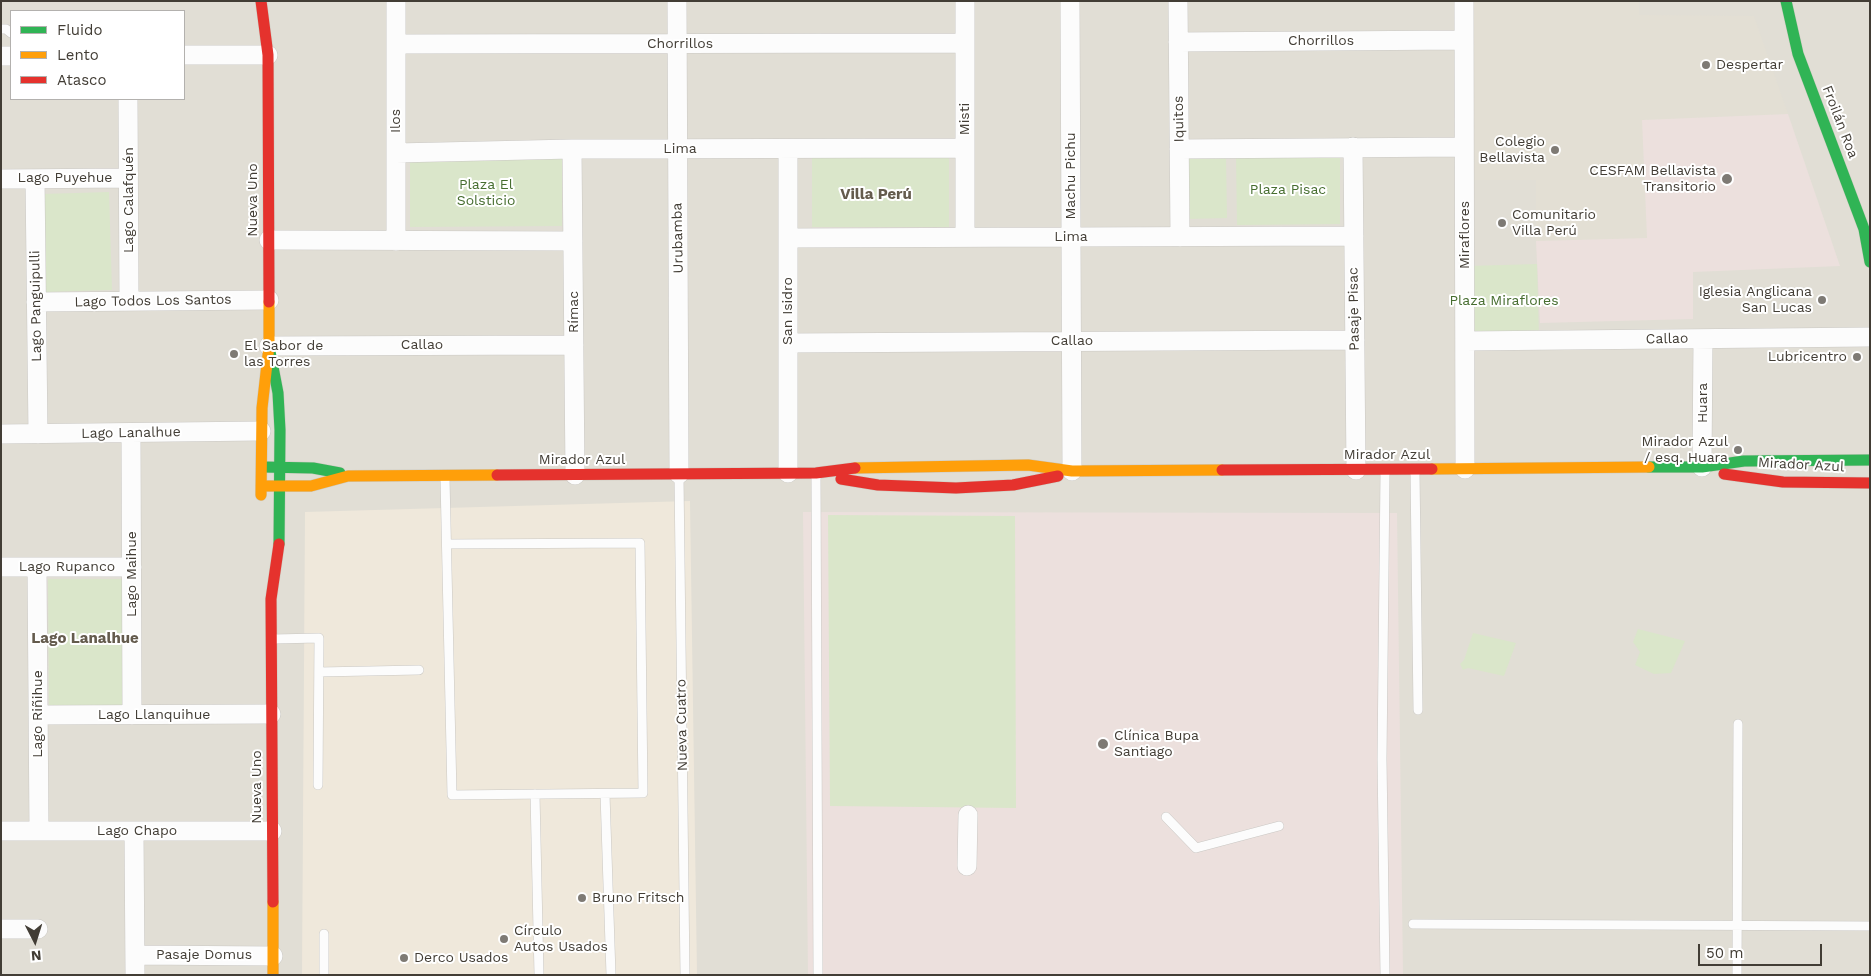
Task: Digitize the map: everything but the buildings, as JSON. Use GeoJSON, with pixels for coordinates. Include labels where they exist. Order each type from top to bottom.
{"type":"FeatureCollection","features":[{"type":"Feature","properties":{"kind":"street","name":"Nueva Uno"},"geometry":{"type":"LineString","coordinates":[[261,1],[268,55],[269,300],[269,346],[261,431],[262,511]]}},
{"type":"Feature","properties":{"kind":"street","name":"Ilos"},"geometry":{"type":"LineString","coordinates":[[396,1],[396,241]]}},
{"type":"Feature","properties":{"kind":"street","name":"Urubamba"},"geometry":{"type":"LineString","coordinates":[[677,1],[679,474]]}},
{"type":"Feature","properties":{"kind":"street","name":"Misti"},"geometry":{"type":"LineString","coordinates":[[965,1],[965,237]]}},
{"type":"Feature","properties":{"kind":"street","name":"Machu Pichu"},"geometry":{"type":"LineString","coordinates":[[1070,1],[1072,471]]}},
{"type":"Feature","properties":{"kind":"street","name":"Iquitos"},"geometry":{"type":"LineString","coordinates":[[1178,1],[1180,237]]}},
{"type":"Feature","properties":{"kind":"street","name":"Miraflores"},"geometry":{"type":"LineString","coordinates":[[1464,1],[1465,469]]}},
{"type":"Feature","properties":{"kind":"street","name":"Froilán Roa"},"geometry":{"type":"LineString","coordinates":[[1786,1],[1798,54]]}},
{"type":"Feature","properties":{"kind":"street","name":"Nueva Uno"},"geometry":{"type":"LineString","coordinates":[[268,55],[276,14]]}},
{"type":"Feature","properties":{"kind":"street","name":"Froilán Roa"},"geometry":{"type":"LineString","coordinates":[[1777,18],[1798,54],[1868,231],[1870,262]]}},
{"type":"Feature","properties":{"kind":"street","name":"Chorrillos"},"geometry":{"type":"LineString","coordinates":[[1178,42],[1464,40]]}},
{"type":"Feature","properties":{"kind":"street","name":"Chorrillos"},"geometry":{"type":"LineString","coordinates":[[396,44],[965,43]]}},
{"type":"Feature","properties":{"kind":"street"},"geometry":{"type":"LineString","coordinates":[[185,55],[268,55]]}},
{"type":"Feature","properties":{"kind":"street","name":"Lago Calafquén"},"geometry":{"type":"LineString","coordinates":[[128,100],[129,301]]}},
{"type":"Feature","properties":{"kind":"street"},"geometry":{"type":"LineString","coordinates":[[1179,149],[1464,147]]}},
{"type":"Feature","properties":{"kind":"street","name":"Lima"},"geometry":{"type":"LineString","coordinates":[[396,152],[572,149],[965,148]]}},
{"type":"Feature","properties":{"kind":"street","name":"Pasaje Pisac"},"geometry":{"type":"LineString","coordinates":[[1353,148],[1356,470]]}},
{"type":"Feature","properties":{"kind":"street","name":"Rímac"},"geometry":{"type":"LineString","coordinates":[[572,149],[575,475]]}},
{"type":"Feature","properties":{"kind":"street","name":"San Isidro"},"geometry":{"type":"LineString","coordinates":[[788,149],[788,473]]}},
{"type":"Feature","properties":{"kind":"street","name":"Lago Puyehue"},"geometry":{"type":"LineString","coordinates":[[1,179],[128,178]]}},
{"type":"Feature","properties":{"kind":"street","name":"Lago Panguipulli"},"geometry":{"type":"LineString","coordinates":[[35,179],[38,434]]}},
{"type":"Feature","properties":{"kind":"street","name":"Lima"},"geometry":{"type":"LineString","coordinates":[[788,238],[1354,236]]}},
{"type":"Feature","properties":{"kind":"street"},"geometry":{"type":"LineString","coordinates":[[268,240],[574,241]]}},
{"type":"Feature","properties":{"kind":"street","name":"Lago Todos Los Santos"},"geometry":{"type":"LineString","coordinates":[[36,302],[269,300]]}},
{"type":"Feature","properties":{"kind":"street","name":"Callao"},"geometry":{"type":"LineString","coordinates":[[1465,341],[1870,337]]}},
{"type":"Feature","properties":{"kind":"street","name":"Huara"},"geometry":{"type":"LineString","coordinates":[[1702,467],[1703,339]]}},
{"type":"Feature","properties":{"kind":"street","name":"Callao"},"geometry":{"type":"LineString","coordinates":[[788,343],[1355,340]]}},
{"type":"Feature","properties":{"kind":"street","name":"Callao"},"geometry":{"type":"LineString","coordinates":[[269,346],[574,345]]}},
{"type":"Feature","properties":{"kind":"street","name":"Nueva Uno"},"geometry":{"type":"LineString","coordinates":[[269,346],[278,393],[279,468],[279,542],[271,599],[273,975]]}},
{"type":"Feature","properties":{"kind":"street","name":"Lago Lanalhue"},"geometry":{"type":"LineString","coordinates":[[1,434],[261,431]]}},
{"type":"Feature","properties":{"kind":"street","name":"Lago Maihue"},"geometry":{"type":"LineString","coordinates":[[131,433],[132,715]]}},
{"type":"Feature","properties":{"kind":"street","name":"Mirador Azul"},"geometry":{"type":"LineString","coordinates":[[261,467],[313,468],[348,476],[445,476],[816,473],[870,466],[1028,465],[1072,471],[1414,470],[1702,467],[1744,461],[1870,460]]}},
{"type":"Feature","properties":{"kind":"street","name":"Mirador Azul"},"geometry":{"type":"LineString","coordinates":[[1702,467],[1719,473],[1766,480],[1870,483]]}},
{"type":"Feature","properties":{"kind":"street","name":"Mirador Azul"},"geometry":{"type":"LineString","coordinates":[[816,473],[878,485],[950,488],[1013,485],[1072,471]]}},
{"type":"Feature","properties":{"kind":"street","name":"Mirador Azul"},"geometry":{"type":"LineString","coordinates":[[262,486],[311,486],[348,476]]}},
{"type":"Feature","properties":{"kind":"street","name":"Nueva Uno"},"geometry":{"type":"LineString","coordinates":[[265,564],[271,599]]}},
{"type":"Feature","properties":{"kind":"street","name":"Lago Riñihue"},"geometry":{"type":"LineString","coordinates":[[36,567],[39,831]]}},
{"type":"Feature","properties":{"kind":"street","name":"Lago Rupanco"},"geometry":{"type":"LineString","coordinates":[[1,568],[132,567]]}},
{"type":"Feature","properties":{"kind":"street","name":"Lago Llanquihue"},"geometry":{"type":"LineString","coordinates":[[38,715],[271,714]]}},
{"type":"Feature","properties":{"kind":"street"},"geometry":{"type":"LineString","coordinates":[[968,815],[968,866]]}},
{"type":"Feature","properties":{"kind":"street","name":"Lago Chapo"},"geometry":{"type":"LineString","coordinates":[[1,831],[272,831]]}},
{"type":"Feature","properties":{"kind":"street"},"geometry":{"type":"LineString","coordinates":[[134,831],[135,975]]}},
{"type":"Feature","properties":{"kind":"street"},"geometry":{"type":"LineString","coordinates":[[1,929],[38,929]]}},
{"type":"Feature","properties":{"kind":"street","name":"Pasaje Domus"},"geometry":{"type":"LineString","coordinates":[[134,955],[272,956]]}},
{"type":"Feature","properties":{"kind":"lane"},"geometry":{"type":"LineString","coordinates":[[1385,470],[1382,759],[1385,975]]}},
{"type":"Feature","properties":{"kind":"lane"},"geometry":{"type":"LineString","coordinates":[[1414,470],[1418,710]]}},
{"type":"Feature","properties":{"kind":"lane"},"geometry":{"type":"LineString","coordinates":[[816,473],[818,975]]}},
{"type":"Feature","properties":{"kind":"lane","name":"Nueva Cuatro"},"geometry":{"type":"LineString","coordinates":[[679,474],[686,975]]}},
{"type":"Feature","properties":{"kind":"lane"},"geometry":{"type":"LineString","coordinates":[[445,476],[452,795],[644,793],[640,543],[447,544]]}},
{"type":"Feature","properties":{"kind":"lane"},"geometry":{"type":"LineString","coordinates":[[271,639],[319,638],[318,785]]}},
{"type":"Feature","properties":{"kind":"lane"},"geometry":{"type":"LineString","coordinates":[[318,672],[419,670]]}},
{"type":"Feature","properties":{"kind":"lane"},"geometry":{"type":"LineString","coordinates":[[1737,975],[1738,724]]}},
{"type":"Feature","properties":{"kind":"lane"},"geometry":{"type":"LineString","coordinates":[[535,794],[539,975]]}},
{"type":"Feature","properties":{"kind":"lane"},"geometry":{"type":"LineString","coordinates":[[606,794],[611,975]]}},
{"type":"Feature","properties":{"kind":"lane"},"geometry":{"type":"LineString","coordinates":[[1166,817],[1196,848],[1279,826]]}},
{"type":"Feature","properties":{"kind":"lane"},"geometry":{"type":"LineString","coordinates":[[1413,924],[1870,926]]}},
{"type":"Feature","properties":{"kind":"lane"},"geometry":{"type":"LineString","coordinates":[[324,934],[324,975]]}},
{"type":"Feature","properties":{"kind":"shaded area"},"geometry":{"type":"Polygon","coordinates":[[[1,1],[1870,1],[1870,975],[1,975],[1,1]]]}},
{"type":"Feature","properties":{"kind":"shaded area","name":"Colegio Bellavista"},"geometry":{"type":"Polygon","coordinates":[[[1468,1],[1639,1],[1639,15],[1754,16],[1788,114],[1642,120],[1647,238],[1536,241],[1536,180],[1468,180],[1468,1]]]}},
{"type":"Feature","properties":{"kind":"shaded area","name":"CESFAM Bellavista Transitorio"},"geometry":{"type":"Polygon","coordinates":[[[1788,114],[1840,266],[1693,272],[1693,319],[1540,323],[1536,241],[1647,238],[1642,120],[1788,114]]]}},
{"type":"Feature","properties":{"kind":"shaded area"},"geometry":{"type":"Polygon","coordinates":[[[690,501],[697,975],[302,975],[305,512],[690,501]]]}},
{"type":"Feature","properties":{"kind":"shaded area","name":"Clínica Bupa Santiago"},"geometry":{"type":"Polygon","coordinates":[[[803,512],[1397,513],[1403,975],[808,975],[803,512]]]}},
{"type":"Feature","properties":{"kind":"green space"},"geometry":{"type":"Polygon","coordinates":[[[812,154],[949,154],[949,227],[812,227],[812,154]]]}},
{"type":"Feature","properties":{"kind":"green space"},"geometry":{"type":"Polygon","coordinates":[[[1226,156],[1227,218],[1187,219],[1186,157],[1226,156]]]}},
{"type":"Feature","properties":{"kind":"green space","name":"Plaza Pisac"},"geometry":{"type":"Polygon","coordinates":[[[1236,156],[1340,156],[1340,224],[1237,225],[1236,156]]]}},
{"type":"Feature","properties":{"kind":"green space","name":"Plaza El Solsticio"},"geometry":{"type":"Polygon","coordinates":[[[562,159],[562,226],[410,227],[410,160],[562,159]]]}},
{"type":"Feature","properties":{"kind":"green space"},"geometry":{"type":"Polygon","coordinates":[[[109,192],[112,290],[45,292],[42,194],[109,192]]]}},
{"type":"Feature","properties":{"kind":"green space","name":"Plaza Miraflores"},"geometry":{"type":"Polygon","coordinates":[[[1537,264],[1539,337],[1468,338],[1468,266],[1537,264]]]}},
{"type":"Feature","properties":{"kind":"green space"},"geometry":{"type":"Polygon","coordinates":[[[828,515],[1015,516],[1016,808],[830,806],[828,515]]]}},
{"type":"Feature","properties":{"kind":"green space"},"geometry":{"type":"Polygon","coordinates":[[[48,579],[122,579],[123,710],[49,711],[48,579]]]}},
{"type":"Feature","properties":{"kind":"green space"},"geometry":{"type":"Polygon","coordinates":[[[1638,629],[1685,641],[1671,673],[1654,674],[1635,665],[1640,652],[1633,642],[1638,629]]]}},
{"type":"Feature","properties":{"kind":"green space"},"geometry":{"type":"Polygon","coordinates":[[[1473,633],[1516,643],[1504,676],[1468,668],[1463,670],[1460,664],[1464,660],[1473,633]]]}},
{"type":"Feature","properties":{"kind":"traffic: fast"},"geometry":{"type":"LineString","coordinates":[[1786,1],[1798,54],[1864,229],[1870,262]]}},
{"type":"Feature","properties":{"kind":"traffic: fast"},"geometry":{"type":"LineString","coordinates":[[269,346],[278,393],[280,430],[279,544]]}},
{"type":"Feature","properties":{"kind":"traffic: fast"},"geometry":{"type":"LineString","coordinates":[[1649,467],[1702,467],[1744,461],[1870,460]]}},
{"type":"Feature","properties":{"kind":"traffic: fast"},"geometry":{"type":"LineString","coordinates":[[263,467],[313,468],[340,473]]}},
{"type":"Feature","properties":{"kind":"traffic: slow"},"geometry":{"type":"LineString","coordinates":[[261,495],[262,408],[269,346],[269,302]]}},
{"type":"Feature","properties":{"kind":"traffic: slow"},"geometry":{"type":"LineString","coordinates":[[855,468],[1028,465],[1072,471],[1222,470]]}},
{"type":"Feature","properties":{"kind":"traffic: slow"},"geometry":{"type":"LineString","coordinates":[[1432,469],[1649,467]]}},
{"type":"Feature","properties":{"kind":"traffic: slow"},"geometry":{"type":"LineString","coordinates":[[261,486],[311,486],[348,476],[497,475]]}},
{"type":"Feature","properties":{"kind":"traffic: slow"},"geometry":{"type":"LineString","coordinates":[[273,902],[273,975]]}},
{"type":"Feature","properties":{"kind":"traffic: jam"},"geometry":{"type":"LineString","coordinates":[[261,1],[268,55],[269,302]]}},
{"type":"Feature","properties":{"kind":"traffic: jam"},"geometry":{"type":"LineString","coordinates":[[497,475],[816,473],[855,468]]}},
{"type":"Feature","properties":{"kind":"traffic: jam"},"geometry":{"type":"LineString","coordinates":[[1222,470],[1432,469]]}},
{"type":"Feature","properties":{"kind":"traffic: jam"},"geometry":{"type":"LineString","coordinates":[[1724,474],[1783,482],[1870,483]]}},
{"type":"Feature","properties":{"kind":"traffic: jam"},"geometry":{"type":"LineString","coordinates":[[841,479],[878,485],[956,488],[1013,485],[1058,476]]}},
{"type":"Feature","properties":{"kind":"traffic: jam"},"geometry":{"type":"LineString","coordinates":[[273,902],[271,599],[279,544]]}},
{"type":"Feature","properties":{"kind":"place","name":"Despertar"},"geometry":{"type":"Point","coordinates":[1706,65]}},
{"type":"Feature","properties":{"kind":"place","name":"Colegio Bellavista"},"geometry":{"type":"Point","coordinates":[1555,150]}},
{"type":"Feature","properties":{"kind":"place","name":"CESFAM Bellavista Transitorio"},"geometry":{"type":"Point","coordinates":[1727,179]}},
{"type":"Feature","properties":{"kind":"place","name":"Comunitario Villa Perú"},"geometry":{"type":"Point","coordinates":[1502,223]}},
{"type":"Feature","properties":{"kind":"place","name":"Iglesia Anglicana San Lucas"},"geometry":{"type":"Point","coordinates":[1822,300]}},
{"type":"Feature","properties":{"kind":"place","name":"El Sabor de las Torres"},"geometry":{"type":"Point","coordinates":[234,354]}},
{"type":"Feature","properties":{"kind":"place","name":"Lubricentro"},"geometry":{"type":"Point","coordinates":[1857,357]}},
{"type":"Feature","properties":{"kind":"place","name":"Mirador Azul / esq. Huara"},"geometry":{"type":"Point","coordinates":[1738,450]}},
{"type":"Feature","properties":{"kind":"place","name":"Clínica Bupa Santiago"},"geometry":{"type":"Point","coordinates":[1103,744]}},
{"type":"Feature","properties":{"kind":"place","name":"Bruno Fritsch"},"geometry":{"type":"Point","coordinates":[582,898]}},
{"type":"Feature","properties":{"kind":"place","name":"Círculo Autos Usados"},"geometry":{"type":"Point","coordinates":[504,939]}},
{"type":"Feature","properties":{"kind":"place","name":"Derco Usados"},"geometry":{"type":"Point","coordinates":[404,958]}},
{"type":"Feature","properties":{"kind":"district","name":"Villa Perú"},"geometry":{"type":"Point","coordinates":[876,195]}},
{"type":"Feature","properties":{"kind":"district","name":"Lago Lanalhue"},"geometry":{"type":"Point","coordinates":[85,639]}}]}
